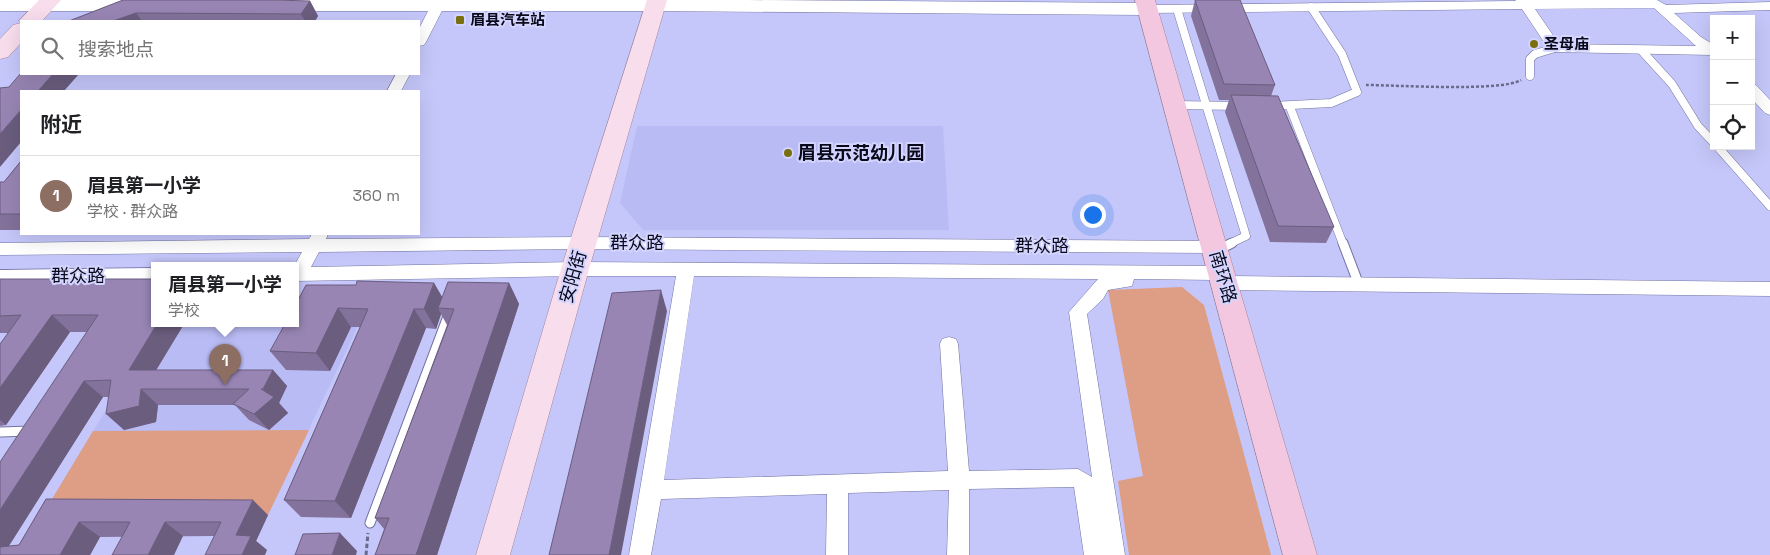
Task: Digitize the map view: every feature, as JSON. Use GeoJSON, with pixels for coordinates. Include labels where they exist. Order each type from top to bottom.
{"type":"FeatureCollection","features":[{"type":"Feature","properties":{"kind":"highway","name":"南环路"},"geometry":{"type":"LineString","coordinates":[[1146,5],[1300,555]]}},
{"type":"Feature","properties":{"kind":"main road"},"geometry":{"type":"LineString","coordinates":[[31,20],[48,2]]}},
{"type":"Feature","properties":{"kind":"main road","name":"安阳街"},"geometry":{"type":"LineString","coordinates":[[493,555],[575,269],[657,2]]}},
{"type":"Feature","properties":{"kind":"main road"},"geometry":{"type":"LineString","coordinates":[[0,52],[20,31]]}},
{"type":"Feature","properties":{"kind":"street"},"geometry":{"type":"LineString","coordinates":[[0,5],[48,2],[163,5]]}},
{"type":"Feature","properties":{"kind":"street"},"geometry":{"type":"LineString","coordinates":[[261,5],[360,2],[438,5],[546,2],[657,2],[1146,5],[1177,9],[1523,3],[1770,6]]}},
{"type":"Feature","properties":{"kind":"street"},"geometry":{"type":"LineString","coordinates":[[1523,3],[1555,48],[1710,51]]}},
{"type":"Feature","properties":{"kind":"street"},"geometry":{"type":"LineString","coordinates":[[1657,4],[1696,40],[1710,49]]}},
{"type":"Feature","properties":{"kind":"street"},"geometry":{"type":"LineString","coordinates":[[420,40],[438,5]]}},
{"type":"Feature","properties":{"kind":"street"},"geometry":{"type":"LineString","coordinates":[[395,90],[402,75]]}},
{"type":"Feature","properties":{"kind":"street"},"geometry":{"type":"LineString","coordinates":[[1755,93],[1770,110]]}},
{"type":"Feature","properties":{"kind":"street"},"geometry":{"type":"LineString","coordinates":[[299,271],[317,240]]}},
{"type":"Feature","properties":{"kind":"street","name":"群众路"},"geometry":{"type":"LineString","coordinates":[[0,249],[317,240],[583,243],[1219,264]]}},
{"type":"Feature","properties":{"kind":"street"},"geometry":{"type":"LineString","coordinates":[[1219,264],[1359,285],[1770,289]]}},
{"type":"Feature","properties":{"kind":"street","name":"群众路"},"geometry":{"type":"LineString","coordinates":[[299,274],[462,275],[575,269],[1170,272],[1219,264]]}},
{"type":"Feature","properties":{"kind":"street"},"geometry":{"type":"LineString","coordinates":[[640,555],[686,271]]}},
{"type":"Feature","properties":{"kind":"street"},"geometry":{"type":"LineString","coordinates":[[1114,555],[1078,312],[1097,294],[1103,284],[1166,276],[1170,272]]}},
{"type":"Feature","properties":{"kind":"street","name":"群众路"},"geometry":{"type":"LineString","coordinates":[[0,276],[151,275]]}},
{"type":"Feature","properties":{"kind":"street"},"geometry":{"type":"LineString","coordinates":[[949,344],[958,480],[958,555]]}},
{"type":"Feature","properties":{"kind":"street"},"geometry":{"type":"LineString","coordinates":[[652,490],[1078,478],[1085,484],[1094,555]]}},
{"type":"Feature","properties":{"kind":"street"},"geometry":{"type":"LineString","coordinates":[[837,555],[838,485]]}},
{"type":"Feature","properties":{"kind":"lane"},"geometry":{"type":"LineString","coordinates":[[1262,106],[1290,107],[1331,103],[1357,92],[1351,68],[1334,41],[1316,19],[1311,8]]}},
{"type":"Feature","properties":{"kind":"lane"},"geometry":{"type":"LineString","coordinates":[[1177,9],[1246,236],[1219,264]]}},
{"type":"Feature","properties":{"kind":"lane"},"geometry":{"type":"LineString","coordinates":[[1530,76],[1530,59],[1534,54],[1555,48]]}},
{"type":"Feature","properties":{"kind":"lane"},"geometry":{"type":"LineString","coordinates":[[1641,50],[1672,84],[1698,126],[1710,139]]}},
{"type":"Feature","properties":{"kind":"lane"},"geometry":{"type":"LineString","coordinates":[[1175,106],[1244,106]]}},
{"type":"Feature","properties":{"kind":"lane"},"geometry":{"type":"LineString","coordinates":[[1290,107],[1359,285]]}},
{"type":"Feature","properties":{"kind":"lane"},"geometry":{"type":"LineString","coordinates":[[1721,150],[1770,206]]}},
{"type":"Feature","properties":{"kind":"lane"},"geometry":{"type":"LineString","coordinates":[[370,523],[453,302]]}},
{"type":"Feature","properties":{"kind":"lane"},"geometry":{"type":"LineString","coordinates":[[0,432],[31,432]]}},
{"type":"Feature","properties":{"kind":"path"},"geometry":{"type":"LineString","coordinates":[[1355,85],[1487,86],[1516,83],[1530,76]]}},
{"type":"Feature","properties":{"kind":"path"},"geometry":{"type":"LineString","coordinates":[[366,555],[370,523]]}},
{"type":"Feature","properties":{"kind":"shaded area","name":"眉县示范幼儿园"},"geometry":{"type":"Polygon","coordinates":[[[637,126],[943,126],[949,230],[643,230],[620,203],[637,126]]]}},
{"type":"Feature","properties":{"kind":"shaded area"},"geometry":{"type":"Polygon","coordinates":[[[1182,287],[1204,305],[1271,555],[1129,555],[1118,481],[1143,476],[1108,290],[1182,287]]]}},
{"type":"Feature","properties":{"kind":"shaded area"},"geometry":{"type":"Polygon","coordinates":[[[299,301],[370,301],[258,536],[43,514],[156,327],[299,327],[299,301]]]}},
{"type":"Feature","properties":{"kind":"shaded area"},"geometry":{"type":"Polygon","coordinates":[[[309,430],[268,515],[43,514],[93,431],[309,430]]]}},
{"type":"Feature","properties":{"kind":"building"},"geometry":{"type":"Polygon","coordinates":[[[123,0],[310,1],[301,14],[136,13],[116,20],[72,20],[123,0]]]}},
{"type":"Feature","properties":{"kind":"building"},"geometry":{"type":"Polygon","coordinates":[[[1195,0],[1240,0],[1275,85],[1224,84],[1195,0]]]}},
{"type":"Feature","properties":{"kind":"building"},"geometry":{"type":"Polygon","coordinates":[[[20,74],[52,75],[39,90],[20,90],[20,111],[0,134],[0,88],[9,87],[20,74]]]}},
{"type":"Feature","properties":{"kind":"building"},"geometry":{"type":"Polygon","coordinates":[[[1231,95],[1278,96],[1334,227],[1278,226],[1231,95]]]}},
{"type":"Feature","properties":{"kind":"building"},"geometry":{"type":"Polygon","coordinates":[[[20,162],[20,214],[0,214],[0,182],[4,182],[20,162]]]}},
{"type":"Feature","properties":{"kind":"building"},"geometry":{"type":"Polygon","coordinates":[[[0,279],[151,279],[151,327],[155,327],[129,370],[273,370],[263,389],[261,389],[274,397],[254,414],[233,404],[249,389],[141,389],[139,406],[106,414],[111,380],[84,381],[0,510],[0,462],[98,315],[52,315],[0,388],[0,344],[21,315],[0,316],[0,279]]]}},
{"type":"Feature","properties":{"kind":"building"},"geometry":{"type":"Polygon","coordinates":[[[357,281],[434,283],[424,309],[414,309],[335,501],[284,500],[368,309],[338,308],[316,353],[270,351],[283,327],[299,327],[299,298],[306,285],[356,285],[357,281]]]}},
{"type":"Feature","properties":{"kind":"building"},"geometry":{"type":"Polygon","coordinates":[[[448,282],[509,283],[416,555],[375,555],[389,518],[375,518],[454,309],[438,308],[448,282]]]}},
{"type":"Feature","properties":{"kind":"building"},"geometry":{"type":"Polygon","coordinates":[[[661,290],[609,555],[549,555],[612,293],[661,290]]]}},
{"type":"Feature","properties":{"kind":"building"},"geometry":{"type":"Polygon","coordinates":[[[46,499],[253,500],[236,535],[251,536],[242,555],[205,555],[221,522],[165,522],[148,555],[112,555],[130,522],[79,522],[60,555],[0,555],[0,547],[19,545],[46,499]]]}},
{"type":"Feature","properties":{"kind":"building"},"geometry":{"type":"Polygon","coordinates":[[[340,533],[332,555],[295,555],[303,534],[340,533]]]}},
{"type":"Feature","properties":{"kind":"place","name":"眉县汽车站"},"geometry":{"type":"Point","coordinates":[460,20]}},
{"type":"Feature","properties":{"kind":"place","name":"圣母庙"},"geometry":{"type":"Point","coordinates":[1534,44]}},
{"type":"Feature","properties":{"kind":"place","name":"眉县示范幼儿园"},"geometry":{"type":"Point","coordinates":[788,153]}},
{"type":"Feature","properties":{"kind":"place","name":"眉县第一小学"},"geometry":{"type":"Point","coordinates":[225,385]}}]}
